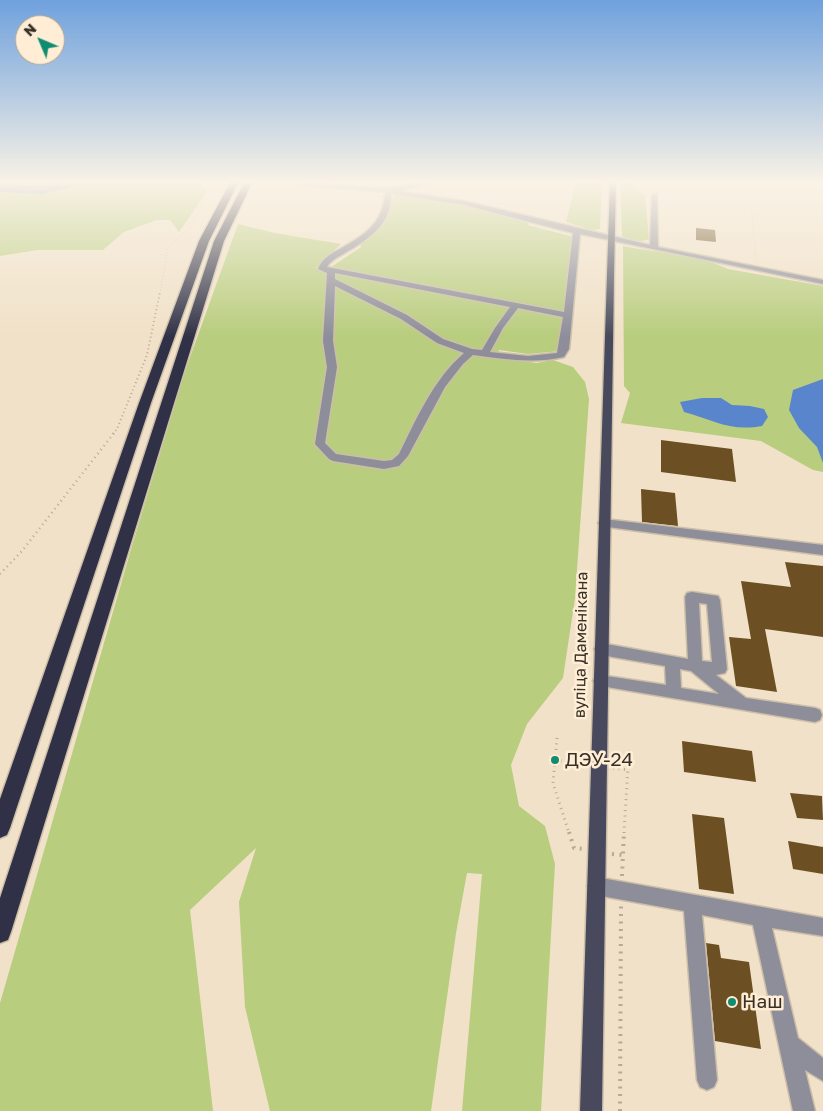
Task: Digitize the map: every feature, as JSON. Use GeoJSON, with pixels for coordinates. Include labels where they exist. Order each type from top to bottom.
{"type":"FeatureCollection","features":[{"type":"Feature","properties":{"kind":"highway"},"geometry":{"type":"LineString","coordinates":[[0,828],[144,403],[208,233]]}},
{"type":"Feature","properties":{"kind":"highway"},"geometry":{"type":"LineString","coordinates":[[0,932],[216,250],[224,233]]}},
{"type":"Feature","properties":{"kind":"main road","name":"вуліца Даменікана"},"geometry":{"type":"LineString","coordinates":[[591,1111],[612,233]]}},
{"type":"Feature","properties":{"kind":"street"},"geometry":{"type":"LineString","coordinates":[[369,233],[323,265],[322,268],[330,275],[404,317],[440,341],[471,352],[534,358],[561,355],[564,349],[577,233]]}},
{"type":"Feature","properties":{"kind":"street"},"geometry":{"type":"LineString","coordinates":[[584,233],[823,282]]}},
{"type":"Feature","properties":{"kind":"street"},"geometry":{"type":"LineString","coordinates":[[654,233],[654,248]]}},
{"type":"Feature","properties":{"kind":"street"},"geometry":{"type":"LineString","coordinates":[[330,275],[568,314]]}},
{"type":"Feature","properties":{"kind":"street"},"geometry":{"type":"LineString","coordinates":[[330,275],[328,341],[332,367],[320,444],[333,457],[384,465],[395,463],[403,456],[447,374],[457,362],[471,352]]}},
{"type":"Feature","properties":{"kind":"street"},"geometry":{"type":"LineString","coordinates":[[485,353],[499,328],[516,304]]}},
{"type":"Feature","properties":{"kind":"street"},"geometry":{"type":"LineString","coordinates":[[604,523],[823,550]]}},
{"type":"Feature","properties":{"kind":"street"},"geometry":{"type":"LineString","coordinates":[[601,649],[695,666],[720,669],[714,600],[692,597],[695,666]]}},
{"type":"Feature","properties":{"kind":"street"},"geometry":{"type":"LineString","coordinates":[[672,662],[674,692]]}},
{"type":"Feature","properties":{"kind":"street"},"geometry":{"type":"LineString","coordinates":[[695,666],[743,704]]}},
{"type":"Feature","properties":{"kind":"street"},"geometry":{"type":"LineString","coordinates":[[600,681],[815,715]]}},
{"type":"Feature","properties":{"kind":"street"},"geometry":{"type":"LineString","coordinates":[[596,886],[823,927]]}},
{"type":"Feature","properties":{"kind":"street"},"geometry":{"type":"LineString","coordinates":[[692,904],[707,1080]]}},
{"type":"Feature","properties":{"kind":"street"},"geometry":{"type":"LineString","coordinates":[[760,917],[804,1111]]}},
{"type":"Feature","properties":{"kind":"street"},"geometry":{"type":"LineString","coordinates":[[789,1044],[823,1070]]}},
{"type":"Feature","properties":{"kind":"path"},"geometry":{"type":"LineString","coordinates":[[0,574],[22,550],[117,429],[148,355],[168,247],[184,233]]}},
{"type":"Feature","properties":{"kind":"path"},"geometry":{"type":"LineString","coordinates":[[753,233],[757,268]]}},
{"type":"Feature","properties":{"kind":"path"},"geometry":{"type":"LineString","coordinates":[[557,738],[553,783],[574,848]]}},
{"type":"Feature","properties":{"kind":"path"},"geometry":{"type":"LineString","coordinates":[[620,1111],[621,891],[629,750]]}},
{"type":"Feature","properties":{"kind":"green space"},"geometry":{"type":"Polygon","coordinates":[[[0,233],[123,233],[103,250],[37,250],[0,256],[0,233]]]}},
{"type":"Feature","properties":{"kind":"green space"},"geometry":{"type":"Polygon","coordinates":[[[235,233],[274,233],[341,244],[316,268],[325,271],[361,247],[360,244],[373,233],[558,233],[574,237],[560,351],[528,354],[499,350],[496,358],[537,363],[553,360],[573,367],[585,382],[589,399],[575,598],[563,678],[527,724],[511,765],[519,806],[545,826],[555,864],[541,1111],[462,1111],[482,874],[467,873],[456,933],[431,1111],[270,1111],[245,1007],[239,902],[256,848],[190,910],[213,1111],[0,1111],[0,1003],[132,546],[184,374],[235,233]]]}},
{"type":"Feature","properties":{"kind":"green space"},"geometry":{"type":"Polygon","coordinates":[[[622,233],[648,233],[649,239],[642,241],[622,236],[622,233]]]}},
{"type":"Feature","properties":{"kind":"green space"},"geometry":{"type":"Polygon","coordinates":[[[623,246],[705,261],[728,269],[823,286],[823,472],[813,470],[761,441],[621,423],[630,393],[624,386],[623,246]]]}},
{"type":"Feature","properties":{"kind":"water"},"geometry":{"type":"Polygon","coordinates":[[[823,379],[823,463],[817,447],[799,428],[789,410],[793,390],[823,379]]]}},
{"type":"Feature","properties":{"kind":"water"},"geometry":{"type":"Polygon","coordinates":[[[702,398],[721,398],[732,405],[764,409],[768,417],[762,426],[741,427],[722,424],[684,412],[680,402],[702,398]]]}},
{"type":"Feature","properties":{"kind":"building"},"geometry":{"type":"Polygon","coordinates":[[[696,233],[715,233],[716,242],[696,240],[696,233]]]}},
{"type":"Feature","properties":{"kind":"building"},"geometry":{"type":"Polygon","coordinates":[[[661,440],[732,449],[736,482],[661,472],[661,440]]]}},
{"type":"Feature","properties":{"kind":"building"},"geometry":{"type":"Polygon","coordinates":[[[641,489],[675,493],[678,526],[642,522],[641,489]]]}},
{"type":"Feature","properties":{"kind":"building"},"geometry":{"type":"Polygon","coordinates":[[[785,562],[823,566],[823,637],[765,629],[777,692],[736,686],[729,637],[751,639],[741,581],[791,587],[785,562]]]}},
{"type":"Feature","properties":{"kind":"building"},"geometry":{"type":"Polygon","coordinates":[[[682,741],[752,751],[756,782],[684,772],[682,741]]]}},
{"type":"Feature","properties":{"kind":"building"},"geometry":{"type":"Polygon","coordinates":[[[790,793],[822,796],[823,820],[797,818],[790,793]]]}},
{"type":"Feature","properties":{"kind":"building"},"geometry":{"type":"Polygon","coordinates":[[[692,814],[724,818],[734,894],[699,889],[692,814]]]}},
{"type":"Feature","properties":{"kind":"building"},"geometry":{"type":"Polygon","coordinates":[[[788,841],[823,847],[823,874],[793,869],[788,841]]]}},
{"type":"Feature","properties":{"kind":"building","name":"Наш"},"geometry":{"type":"Polygon","coordinates":[[[706,943],[719,945],[721,958],[749,962],[761,1049],[715,1041],[706,943]]]}},
{"type":"Feature","properties":{"kind":"place","name":"ДЭУ-24"},"geometry":{"type":"Point","coordinates":[555,760]}},
{"type":"Feature","properties":{"kind":"place","name":"Наш"},"geometry":{"type":"Point","coordinates":[732,1002]}}]}
